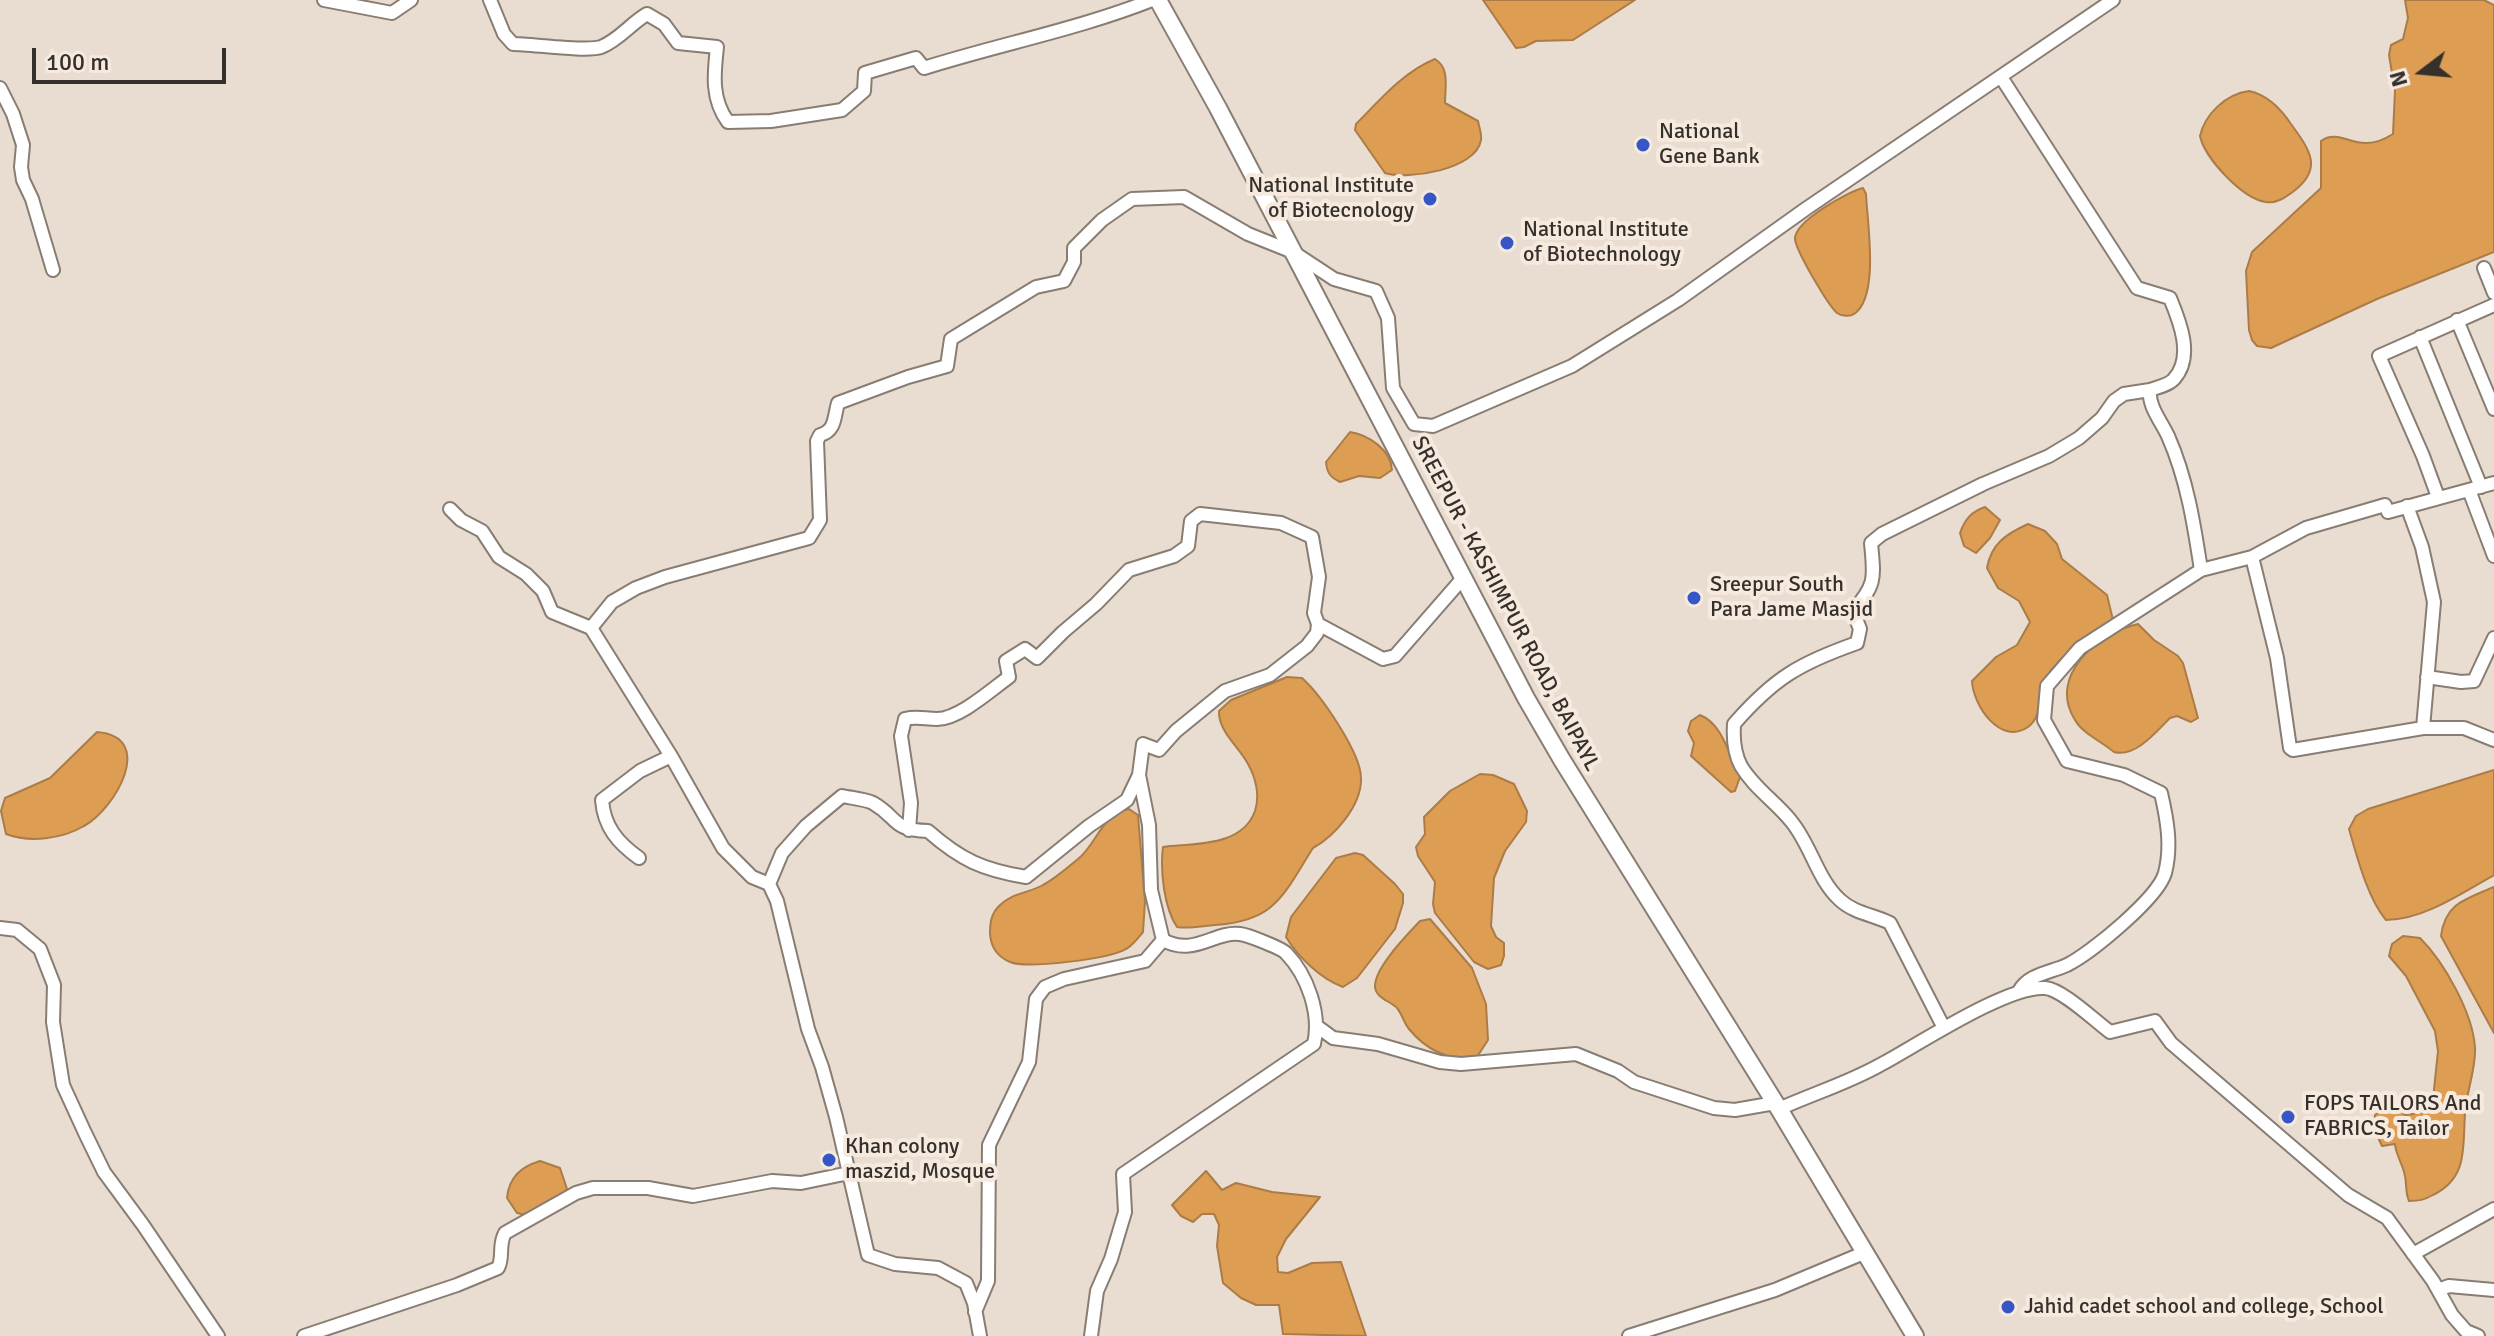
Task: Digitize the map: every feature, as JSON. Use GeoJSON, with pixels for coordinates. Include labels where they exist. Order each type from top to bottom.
{"type":"FeatureCollection","features":[{"type":"Feature","properties":{"kind":"street"},"geometry":{"type":"LineString","coordinates":[[324,0],[392,13],[411,0]]}},
{"type":"Feature","properties":{"kind":"street"},"geometry":{"type":"LineString","coordinates":[[490,0],[504,34],[513,44],[598,48],[622,35],[647,14],[664,24],[678,43],[717,47],[713,82],[720,112],[728,122],[771,121],[842,110],[864,91],[865,73],[916,58],[924,68],[1111,16],[1155,0]]}},
{"type":"Feature","properties":{"kind":"street","name":"SREEPUR - KASHIMPUR ROAD, BAIPAYL"},"geometry":{"type":"LineString","coordinates":[[1155,0],[1218,108],[1463,578],[1562,760],[1777,1106],[1915,1336]]}},
{"type":"Feature","properties":{"kind":"street"},"geometry":{"type":"LineString","coordinates":[[591,628],[612,602],[636,588],[665,577],[809,538],[820,520],[817,441],[834,425],[838,403],[947,366],[951,339],[1036,287],[1064,281],[1074,262],[1074,248],[1102,220],[1132,199],[1184,197],[1248,234],[1293,252],[1334,279],[1376,291],[1388,318],[1393,388],[1414,424],[1433,426],[1572,366],[1678,300],[1807,208],[2113,0]]}},
{"type":"Feature","properties":{"kind":"street"},"geometry":{"type":"LineString","coordinates":[[1944,1028],[1890,923],[1852,909],[1830,890],[1793,822],[1741,766],[1733,745],[1734,724],[1779,678],[1819,656],[1857,643],[1860,629],[1853,611],[1867,595],[1874,577],[1871,543],[1882,534],[1983,484],[2049,456],[2079,438],[2124,394],[2150,390],[2172,382],[2185,362],[2179,322],[2170,298],[2137,288],[2001,77]]}},
{"type":"Feature","properties":{"kind":"street"},"geometry":{"type":"LineString","coordinates":[[0,88],[23,145],[23,180],[32,199],[53,270]]}},
{"type":"Feature","properties":{"kind":"street"},"geometry":{"type":"LineString","coordinates":[[2484,268],[2494,293]]}},
{"type":"Feature","properties":{"kind":"street"},"geometry":{"type":"LineString","coordinates":[[2438,497],[2379,356],[2494,305]]}},
{"type":"Feature","properties":{"kind":"street"},"geometry":{"type":"LineString","coordinates":[[2457,320],[2494,409]]}},
{"type":"Feature","properties":{"kind":"street"},"geometry":{"type":"LineString","coordinates":[[2420,337],[2481,486],[2489,550],[2494,556]]}},
{"type":"Feature","properties":{"kind":"street"},"geometry":{"type":"LineString","coordinates":[[2150,390],[2149,399],[2186,483],[2201,570]]}},
{"type":"Feature","properties":{"kind":"street"},"geometry":{"type":"LineString","coordinates":[[2019,991],[2028,979],[2069,964],[2125,923],[2164,875],[2169,828],[2161,793],[2124,775],[2067,761],[2044,720],[2047,686],[2080,648],[2201,570],[2252,557],[2306,528],[2354,512],[2385,505],[2388,512],[2481,486]]}},
{"type":"Feature","properties":{"kind":"street"},"geometry":{"type":"LineString","coordinates":[[2407,506],[2422,547],[2434,602],[2423,728]]}},
{"type":"Feature","properties":{"kind":"street"},"geometry":{"type":"LineString","coordinates":[[450,509],[461,520],[482,531],[499,557],[526,574],[543,591],[552,612],[591,628],[671,756],[723,848],[752,877],[769,884],[777,901],[808,1029],[822,1067],[868,1255],[895,1264],[938,1268],[966,1283],[980,1336]]}},
{"type":"Feature","properties":{"kind":"street"},"geometry":{"type":"LineString","coordinates":[[909,830],[911,803],[901,736],[905,719],[919,715],[939,719],[969,707],[1009,677],[1006,661],[1011,655],[1025,649],[1037,658],[1129,570],[1174,556],[1188,546],[1191,521],[1200,514],[1281,523],[1312,537],[1319,577],[1314,613],[1317,633],[1307,646],[1270,675],[1225,691],[1176,731],[1159,750],[1143,744],[1139,775],[1149,825],[1151,890],[1163,940],[1174,946],[1239,934],[1284,950],[1307,984],[1318,1027],[1314,1044],[1123,1174],[1125,1212],[1111,1259],[1097,1291],[1091,1336]]}},
{"type":"Feature","properties":{"kind":"street"},"geometry":{"type":"LineString","coordinates":[[2252,557],[2277,658],[2290,748],[2307,748],[2423,728],[2464,728],[2494,740]]}},
{"type":"Feature","properties":{"kind":"street"},"geometry":{"type":"LineString","coordinates":[[1318,624],[1383,659],[1395,656],[1463,578]]}},
{"type":"Feature","properties":{"kind":"street"},"geometry":{"type":"LineString","coordinates":[[2427,677],[2474,681],[2494,638]]}},
{"type":"Feature","properties":{"kind":"street"},"geometry":{"type":"LineString","coordinates":[[639,858],[618,843],[603,811],[602,800],[640,771],[671,756]]}},
{"type":"Feature","properties":{"kind":"street"},"geometry":{"type":"LineString","coordinates":[[769,884],[782,853],[806,826],[842,796],[872,802],[894,822],[909,830],[928,831],[955,855],[1000,873],[1026,877],[1127,800],[1139,775]]}},
{"type":"Feature","properties":{"kind":"street"},"geometry":{"type":"LineString","coordinates":[[0,928],[17,930],[40,949],[54,985],[53,1022],[63,1085],[85,1133],[104,1172],[218,1336]]}},
{"type":"Feature","properties":{"kind":"street"},"geometry":{"type":"LineString","coordinates":[[975,1312],[988,1281],[989,1145],[1029,1062],[1036,999],[1045,987],[1064,979],[1145,961],[1163,940]]}},
{"type":"Feature","properties":{"kind":"street"},"geometry":{"type":"LineString","coordinates":[[1318,1027],[1333,1038],[1378,1044],[1440,1062],[1461,1064],[1576,1054],[1618,1071],[1634,1082],[1714,1108],[1735,1110],[1777,1106],[1877,1067],[1944,1028],[2019,991],[2047,988],[2073,1003],[2110,1032],[2155,1021],[2171,1043],[2313,1166],[2348,1195],[2387,1218],[2452,1315],[2466,1331],[2478,1336]]}},
{"type":"Feature","properties":{"kind":"street"},"geometry":{"type":"LineString","coordinates":[[304,1336],[457,1285],[498,1268],[500,1242],[505,1233],[576,1193],[593,1188],[633,1186],[693,1196],[772,1181],[801,1183],[849,1173]]}},
{"type":"Feature","properties":{"kind":"street"},"geometry":{"type":"LineString","coordinates":[[2413,1254],[2494,1209]]}},
{"type":"Feature","properties":{"kind":"street"},"geometry":{"type":"LineString","coordinates":[[1629,1336],[1775,1290],[1866,1252]]}},
{"type":"Feature","properties":{"kind":"street"},"geometry":{"type":"LineString","coordinates":[[2438,1290],[2449,1286],[2494,1290]]}},
{"type":"Feature","properties":{"kind":"shaded area"},"geometry":{"type":"Polygon","coordinates":[[[1483,0],[1635,0],[1573,40],[1536,41],[1516,48],[1483,0]]]}},
{"type":"Feature","properties":{"kind":"shaded area"},"geometry":{"type":"Polygon","coordinates":[[[2405,0],[2484,0],[2494,5],[2494,252],[2377,299],[2271,348],[2257,346],[2249,330],[2246,271],[2252,252],[2321,188],[2321,141],[2338,137],[2371,143],[2393,134],[2395,91],[2389,55],[2391,45],[2403,39],[2408,18],[2405,0]]]}},
{"type":"Feature","properties":{"kind":"shaded area"},"geometry":{"type":"Polygon","coordinates":[[[1435,59],[1445,73],[1445,103],[1478,121],[1481,140],[1467,159],[1440,170],[1409,175],[1385,173],[1355,130],[1356,124],[1402,79],[1435,59]]]}},
{"type":"Feature","properties":{"kind":"shaded area"},"geometry":{"type":"Polygon","coordinates":[[[2249,91],[2268,99],[2278,108],[2308,150],[2309,174],[2303,183],[2281,200],[2266,202],[2236,186],[2209,156],[2200,136],[2218,106],[2232,96],[2249,91]]]}},
{"type":"Feature","properties":{"kind":"shaded area"},"geometry":{"type":"Polygon","coordinates":[[[1863,188],[1866,194],[1869,276],[1862,305],[1850,316],[1837,313],[1833,308],[1800,253],[1795,238],[1813,216],[1863,188]]]}},
{"type":"Feature","properties":{"kind":"shaded area"},"geometry":{"type":"Polygon","coordinates":[[[1350,432],[1378,445],[1388,456],[1392,470],[1380,478],[1359,476],[1340,482],[1331,476],[1326,462],[1350,432]]]}},
{"type":"Feature","properties":{"kind":"shaded area"},"geometry":{"type":"Polygon","coordinates":[[[1985,507],[2000,520],[1990,538],[1976,553],[1964,546],[1960,533],[1969,517],[1985,507]]]}},
{"type":"Feature","properties":{"kind":"shaded area"},"geometry":{"type":"Polygon","coordinates":[[[2028,524],[2045,531],[2057,544],[2062,559],[2107,595],[2113,620],[2077,645],[2053,667],[2044,682],[2033,722],[2018,731],[2008,731],[1998,727],[1983,711],[1972,681],[1996,657],[2017,645],[2030,622],[2019,601],[1998,588],[1987,568],[1996,546],[2028,524]]]}},
{"type":"Feature","properties":{"kind":"shaded area"},"geometry":{"type":"Polygon","coordinates":[[[2138,624],[2183,663],[2198,718],[2191,722],[2177,716],[2170,718],[2137,748],[2114,752],[2078,725],[2068,704],[2067,688],[2072,673],[2093,647],[2107,637],[2138,624]]]}},
{"type":"Feature","properties":{"kind":"shaded area"},"geometry":{"type":"Polygon","coordinates":[[[1287,677],[1302,678],[1310,686],[1347,740],[1361,778],[1357,799],[1346,819],[1313,848],[1285,892],[1265,911],[1235,922],[1177,927],[1164,888],[1163,847],[1229,837],[1249,823],[1255,811],[1257,793],[1253,775],[1225,732],[1219,711],[1231,700],[1287,677]]]}},
{"type":"Feature","properties":{"kind":"shaded area"},"geometry":{"type":"Polygon","coordinates":[[[1700,715],[1720,733],[1740,777],[1735,791],[1731,792],[1691,756],[1694,743],[1688,731],[1691,721],[1700,715]]]}},
{"type":"Feature","properties":{"kind":"shaded area"},"geometry":{"type":"Polygon","coordinates":[[[97,732],[115,737],[125,746],[127,759],[125,774],[108,805],[84,826],[66,834],[35,839],[6,834],[1,811],[5,798],[50,778],[97,732]]]}},
{"type":"Feature","properties":{"kind":"shaded area"},"geometry":{"type":"Polygon","coordinates":[[[2494,770],[2494,875],[2428,911],[2386,920],[2368,889],[2359,865],[2349,829],[2356,816],[2368,809],[2494,770]]]}},
{"type":"Feature","properties":{"kind":"shaded area"},"geometry":{"type":"Polygon","coordinates":[[[1480,774],[1493,775],[1514,784],[1527,811],[1526,822],[1505,851],[1494,878],[1491,926],[1496,937],[1504,943],[1504,956],[1501,965],[1488,969],[1474,962],[1435,913],[1435,882],[1418,856],[1416,847],[1425,834],[1424,817],[1450,791],[1480,774]]]}},
{"type":"Feature","properties":{"kind":"shaded area"},"geometry":{"type":"Polygon","coordinates":[[[1129,809],[1138,815],[1145,901],[1143,932],[1137,939],[1117,953],[1068,962],[1019,964],[1002,957],[994,947],[990,934],[996,909],[1009,898],[1038,888],[1057,876],[1085,853],[1112,816],[1129,809]]]}},
{"type":"Feature","properties":{"kind":"shaded area"},"geometry":{"type":"Polygon","coordinates":[[[1355,853],[1363,855],[1395,884],[1403,894],[1403,903],[1395,929],[1357,978],[1343,987],[1326,979],[1311,966],[1286,937],[1291,917],[1336,858],[1355,853]]]}},
{"type":"Feature","properties":{"kind":"shaded area"},"geometry":{"type":"Polygon","coordinates":[[[2494,887],[2494,1033],[2441,936],[2452,909],[2494,887]]]}},
{"type":"Feature","properties":{"kind":"shaded area"},"geometry":{"type":"Polygon","coordinates":[[[1430,919],[1472,968],[1486,1004],[1488,1040],[1475,1060],[1447,1056],[1430,1048],[1409,1029],[1397,1008],[1376,991],[1376,979],[1392,952],[1420,921],[1430,919]]]}},
{"type":"Feature","properties":{"kind":"shaded area"},"geometry":{"type":"Polygon","coordinates":[[[2403,936],[2420,938],[2447,974],[2469,1019],[2475,1048],[2459,1168],[2445,1187],[2427,1198],[2413,1201],[2408,1198],[2395,1144],[2382,1146],[2374,1129],[2375,1115],[2393,1103],[2405,1115],[2426,1112],[2433,1099],[2438,1051],[2435,1031],[2406,976],[2389,956],[2392,944],[2403,936]]]}},
{"type":"Feature","properties":{"kind":"shaded area"},"geometry":{"type":"Polygon","coordinates":[[[540,1161],[560,1168],[567,1189],[545,1209],[531,1214],[517,1213],[507,1198],[510,1185],[521,1170],[540,1161]]]}},
{"type":"Feature","properties":{"kind":"shaded area"},"geometry":{"type":"Polygon","coordinates":[[[1206,1171],[1222,1190],[1236,1183],[1272,1192],[1320,1197],[1286,1239],[1277,1257],[1278,1272],[1288,1273],[1312,1263],[1341,1262],[1366,1336],[1283,1334],[1279,1305],[1256,1305],[1241,1298],[1223,1283],[1217,1246],[1219,1225],[1214,1214],[1202,1214],[1193,1222],[1181,1216],[1172,1205],[1206,1171]]]}},
{"type":"Feature","properties":{"kind":"place","name":"National Gene Bank"},"geometry":{"type":"Point","coordinates":[1643,145]}},
{"type":"Feature","properties":{"kind":"place","name":"National Institute of Biotecnology"},"geometry":{"type":"Point","coordinates":[1430,199]}},
{"type":"Feature","properties":{"kind":"place","name":"National Institute of Biotechnology"},"geometry":{"type":"Point","coordinates":[1507,243]}},
{"type":"Feature","properties":{"kind":"place","name":"Sreepur South Para Jame Masjid"},"geometry":{"type":"Point","coordinates":[1694,598]}},
{"type":"Feature","properties":{"kind":"place","name":"FOPS TAILORS And FABRICS, Tailor"},"geometry":{"type":"Point","coordinates":[2288,1117]}},
{"type":"Feature","properties":{"kind":"place","name":"Khan colony maszid, Mosque"},"geometry":{"type":"Point","coordinates":[829,1160]}},
{"type":"Feature","properties":{"kind":"place","name":"Jahid cadet school and college, School"},"geometry":{"type":"Point","coordinates":[2008,1307]}}]}
